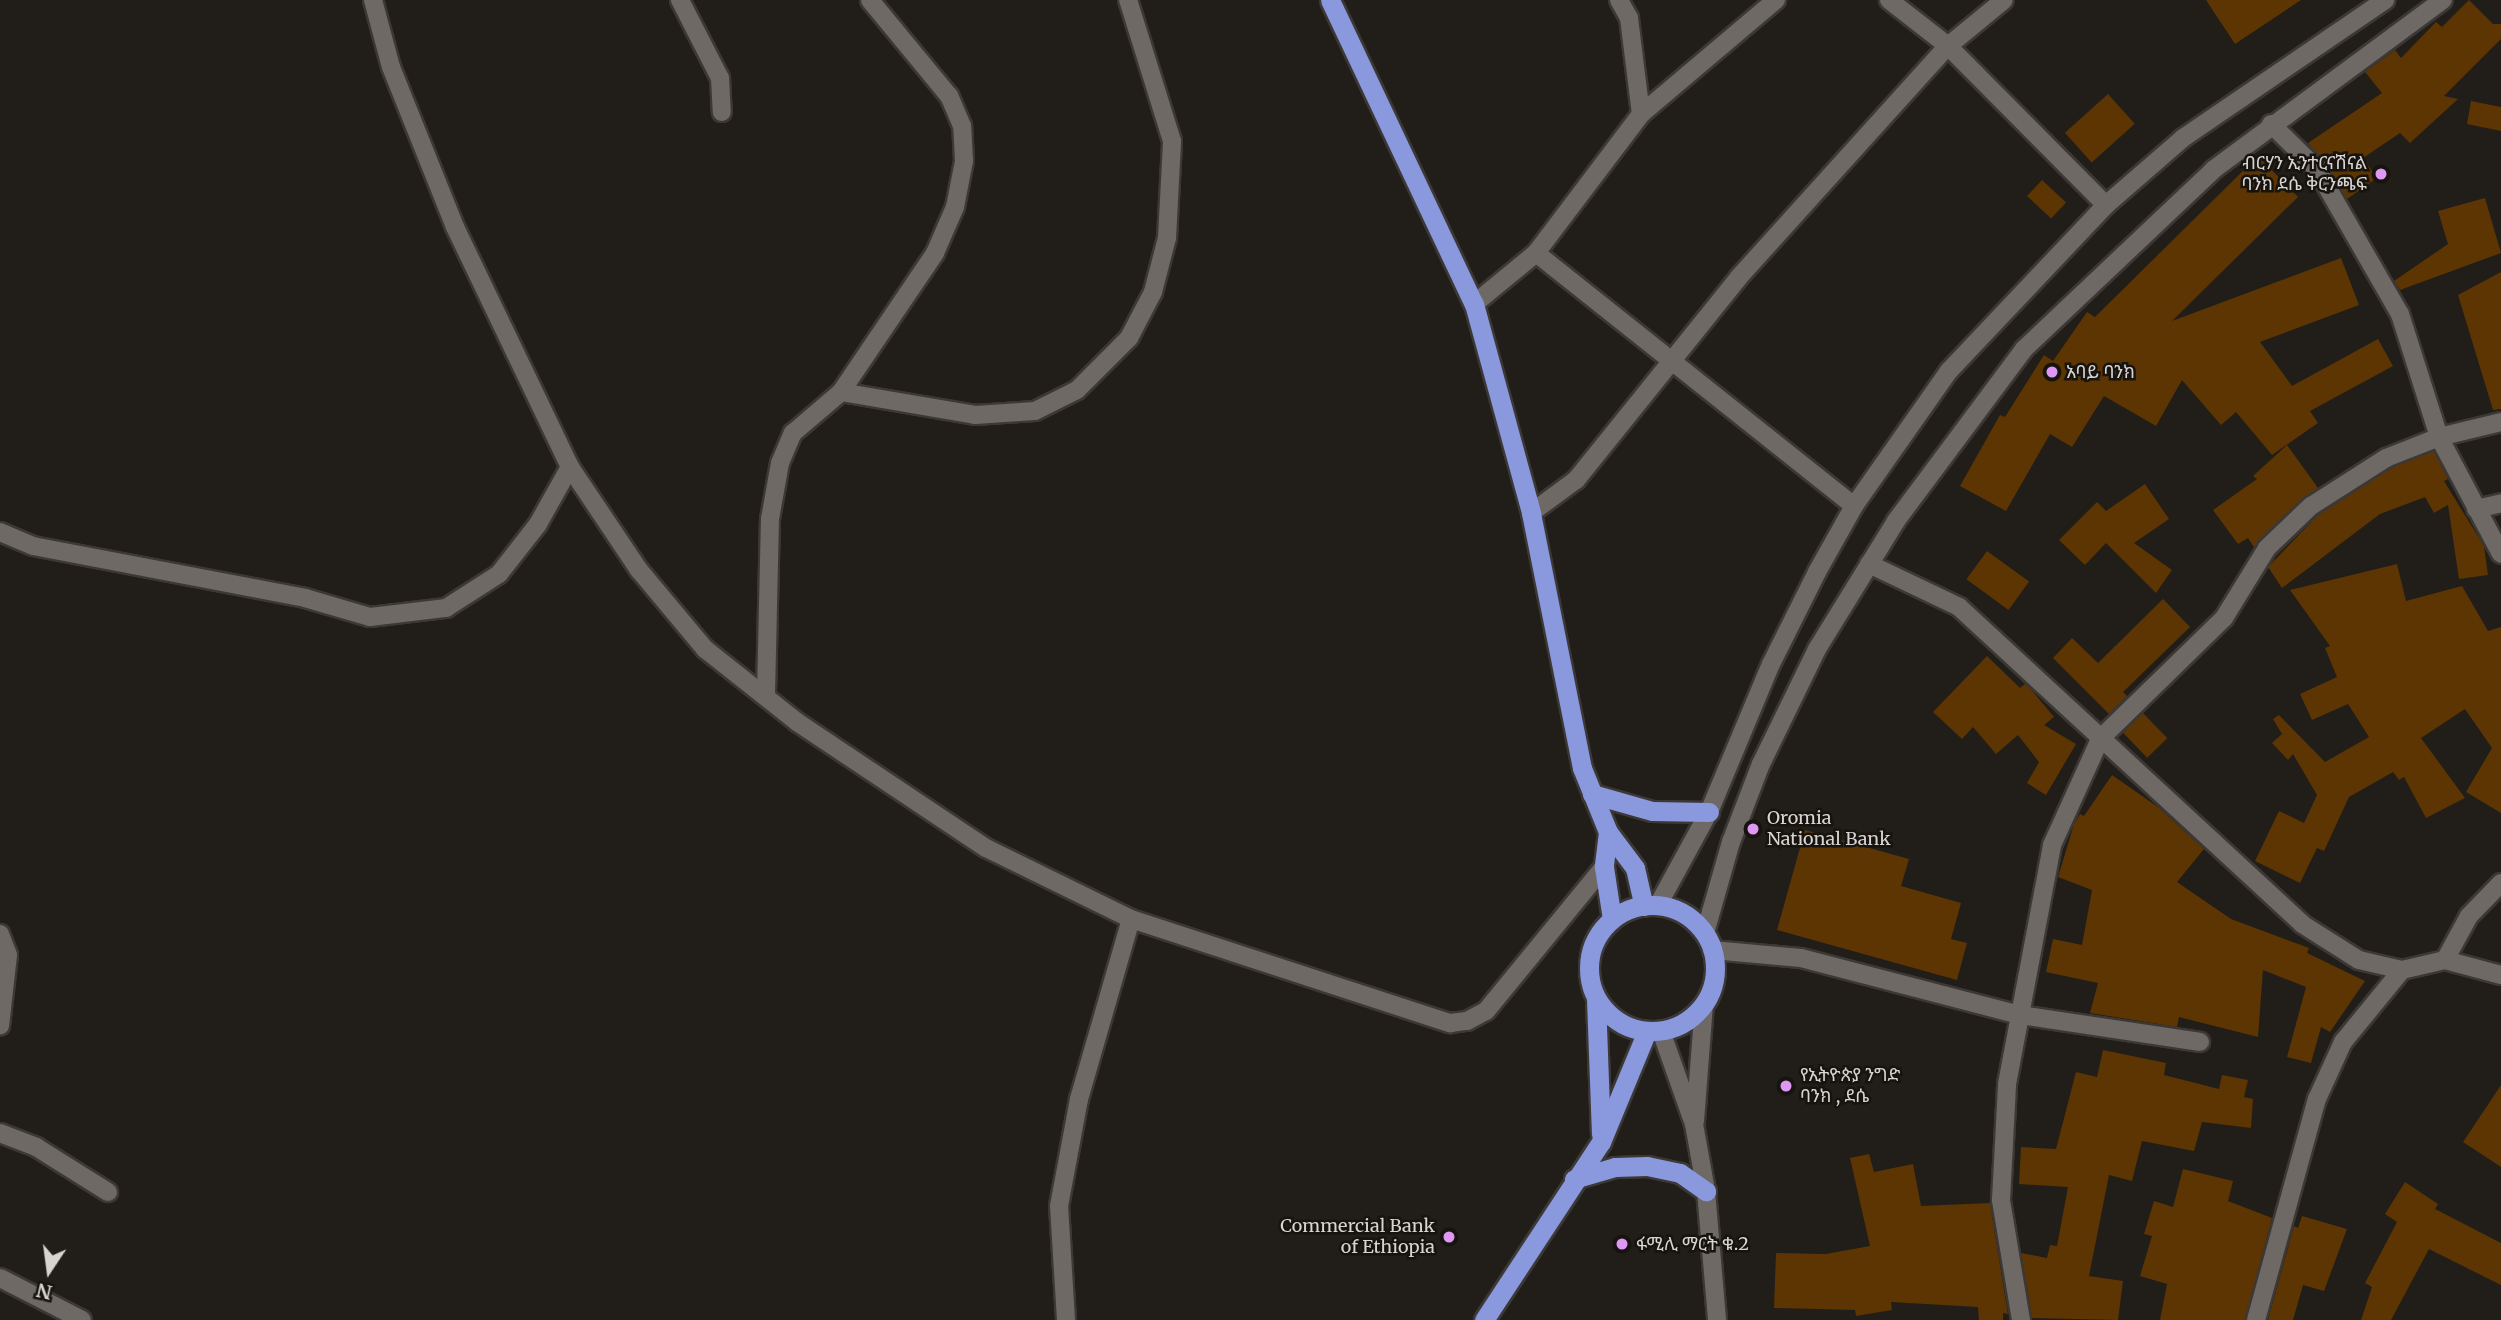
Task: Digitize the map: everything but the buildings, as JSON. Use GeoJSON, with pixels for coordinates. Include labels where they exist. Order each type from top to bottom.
{"type":"FeatureCollection","features":[{"type":"Feature","properties":{"kind":"highway"},"geometry":{"type":"LineString","coordinates":[[1330,0],[1474,304],[1531,513],[1579,755],[1608,832],[1635,868],[1651,905]]}},
{"type":"Feature","properties":{"kind":"highway"},"geometry":{"type":"LineString","coordinates":[[1592,794],[1652,811],[1709,812]]}},
{"type":"Feature","properties":{"kind":"highway"},"geometry":{"type":"LineString","coordinates":[[1608,832],[1604,867],[1612,919]]}},
{"type":"Feature","properties":{"kind":"highway"},"geometry":{"type":"LineString","coordinates":[[1597,999],[1618,1021],[1654,1031],[1692,1016],[1704,1004],[1715,968],[1709,942],[1676,910],[1651,905],[1612,919],[1597,936],[1590,956],[1589,978],[1597,999],[1601,1142]]}},
{"type":"Feature","properties":{"kind":"highway"},"geometry":{"type":"LineString","coordinates":[[1484,1320],[1574,1179],[1601,1142],[1654,1031]]}},
{"type":"Feature","properties":{"kind":"highway"},"geometry":{"type":"LineString","coordinates":[[1574,1179],[1615,1167],[1647,1166],[1680,1173],[1706,1191]]}},
{"type":"Feature","properties":{"kind":"street"},"geometry":{"type":"LineString","coordinates":[[373,0],[391,67],[455,227],[570,467],[639,570],[705,649],[797,722],[986,848],[1131,919],[1391,1007],[1450,1023],[1467,1021],[1486,1011],[1604,867]]}},
{"type":"Feature","properties":{"kind":"street"},"geometry":{"type":"LineString","coordinates":[[680,0],[720,78],[722,112]]}},
{"type":"Feature","properties":{"kind":"street"},"geometry":{"type":"LineString","coordinates":[[765,694],[770,519],[780,463],[793,433],[841,392],[935,253],[955,207],[964,161],[962,127],[949,96],[870,0]]}},
{"type":"Feature","properties":{"kind":"street"},"geometry":{"type":"LineString","coordinates":[[841,392],[975,415],[1035,411],[1077,390],[1129,338],[1153,292],[1167,238],[1172,141],[1128,0]]}},
{"type":"Feature","properties":{"kind":"street"},"geometry":{"type":"LineString","coordinates":[[1619,0],[1629,18],[1641,114]]}},
{"type":"Feature","properties":{"kind":"street"},"geometry":{"type":"LineString","coordinates":[[1474,304],[1536,253],[1641,114],[1776,0]]}},
{"type":"Feature","properties":{"kind":"street"},"geometry":{"type":"LineString","coordinates":[[1889,0],[1948,46],[2106,205]]}},
{"type":"Feature","properties":{"kind":"street"},"geometry":{"type":"LineString","coordinates":[[1531,513],[1576,480],[1739,277],[1948,46],[2004,0]]}},
{"type":"Feature","properties":{"kind":"street"},"geometry":{"type":"LineString","coordinates":[[1651,905],[1709,812],[1772,664],[1854,506],[1949,370],[2106,205],[2183,138],[2362,7],[2385,0]]}},
{"type":"Feature","properties":{"kind":"street"},"geometry":{"type":"LineString","coordinates":[[2200,1042],[2020,1015],[1801,958],[1709,942],[1731,842],[1762,764],[1817,649],[1869,564],[2024,349],[2213,170],[2270,124],[2443,0]]}},
{"type":"Feature","properties":{"kind":"street"},"geometry":{"type":"LineString","coordinates":[[2270,124],[2316,168],[2400,314],[2440,437],[2501,554]]}},
{"type":"Feature","properties":{"kind":"street"},"geometry":{"type":"LineString","coordinates":[[1536,253],[1854,506]]}},
{"type":"Feature","properties":{"kind":"street"},"geometry":{"type":"LineString","coordinates":[[2021,1320],[2001,1200],[2007,1084],[2052,845],[2100,739],[2224,618],[2267,548],[2311,506],[2386,458],[2440,437],[2501,422]]}},
{"type":"Feature","properties":{"kind":"street"},"geometry":{"type":"LineString","coordinates":[[0,532],[33,546],[305,598],[370,617],[408,613],[446,608],[499,574],[538,524],[570,467]]}},
{"type":"Feature","properties":{"kind":"street"},"geometry":{"type":"LineString","coordinates":[[2476,509],[2501,503]]}},
{"type":"Feature","properties":{"kind":"street"},"geometry":{"type":"LineString","coordinates":[[1869,564],[1959,607],[2302,924],[2359,960],[2402,970],[2445,960],[2501,975]]}},
{"type":"Feature","properties":{"kind":"street"},"geometry":{"type":"LineString","coordinates":[[2445,960],[2469,916],[2501,883]]}},
{"type":"Feature","properties":{"kind":"street"},"geometry":{"type":"LineString","coordinates":[[1066,1320],[1059,1206],[1079,1099],[1131,919]]}},
{"type":"Feature","properties":{"kind":"street"},"geometry":{"type":"LineString","coordinates":[[0,934],[8,955],[0,1026]]}},
{"type":"Feature","properties":{"kind":"street"},"geometry":{"type":"LineString","coordinates":[[2256,1320],[2317,1099],[2343,1042],[2402,970]]}},
{"type":"Feature","properties":{"kind":"street"},"geometry":{"type":"LineString","coordinates":[[1694,1124],[1704,1004]]}},
{"type":"Feature","properties":{"kind":"street"},"geometry":{"type":"LineString","coordinates":[[1654,1031],[1694,1124],[1706,1191],[1717,1320]]}},
{"type":"Feature","properties":{"kind":"street"},"geometry":{"type":"LineString","coordinates":[[0,1133],[36,1147],[108,1192]]}},
{"type":"Feature","properties":{"kind":"street"},"geometry":{"type":"LineString","coordinates":[[0,1278],[82,1320]]}},
{"type":"Feature","properties":{"kind":"place","name":"ብርሃን ኢንተርናሽናል ባንክ ደሴ ቅርንጫፍ"},"geometry":{"type":"Point","coordinates":[2381,174]}},
{"type":"Feature","properties":{"kind":"place","name":"አባይ ባንክ"},"geometry":{"type":"Point","coordinates":[2052,372]}},
{"type":"Feature","properties":{"kind":"place","name":"Oromia National Bank"},"geometry":{"type":"Point","coordinates":[1753,829]}},
{"type":"Feature","properties":{"kind":"place","name":"የኢትዮጵያ ንግድ ባንክ , ደሴ"},"geometry":{"type":"Point","coordinates":[1786,1086]}},
{"type":"Feature","properties":{"kind":"place","name":"Commercial Bank of Ethiopia"},"geometry":{"type":"Point","coordinates":[1449,1237]}},
{"type":"Feature","properties":{"kind":"place","name":"ፋሚሊ ማርት ቁ.2"},"geometry":{"type":"Point","coordinates":[1622,1244]}}]}
